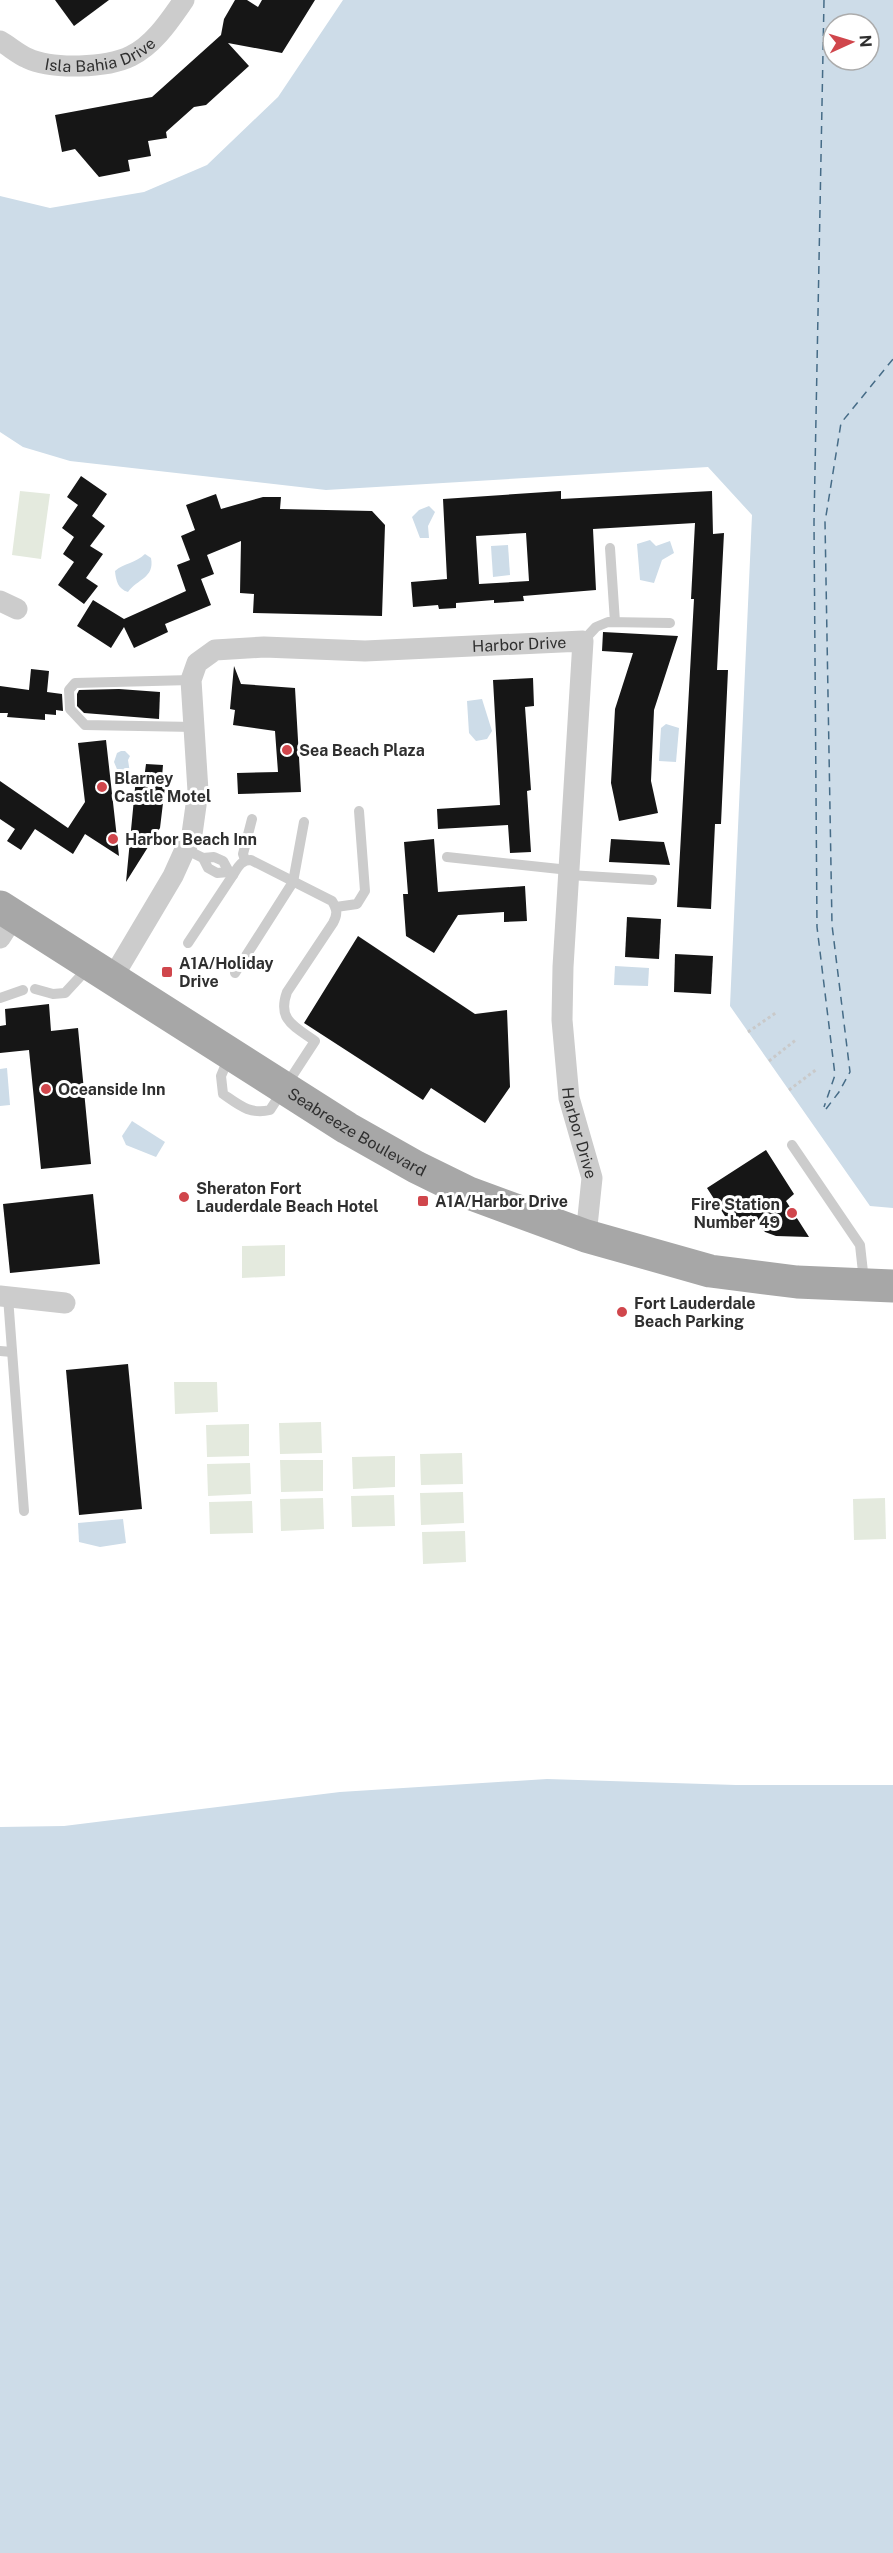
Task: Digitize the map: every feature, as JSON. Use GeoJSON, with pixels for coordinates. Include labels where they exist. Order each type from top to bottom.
{"type":"FeatureCollection","features":[{"type":"Feature","properties":{"kind":"main road","name":"Seabreeze Boulevard"},"geometry":{"type":"LineString","coordinates":[[5,920],[102,971],[347,1128],[427,1173],[469,1193],[586,1236],[710,1271],[797,1282],[879,1285]]}},
{"type":"Feature","properties":{"kind":"street","name":"Isla Bahia Drive"},"geometry":{"type":"LineString","coordinates":[[0,41],[28,59],[63,65],[98,66],[132,56],[164,30],[184,0]]}},
{"type":"Feature","properties":{"kind":"street","name":"Harbor Drive"},"geometry":{"type":"LineString","coordinates":[[191,680],[197,663],[215,650],[264,646],[365,651],[583,640],[562,1020],[569,1098],[592,1178],[586,1236]]}},
{"type":"Feature","properties":{"kind":"street"},"geometry":{"type":"LineString","coordinates":[[102,971],[173,876],[194,854],[192,834],[198,791],[191,680]]}},
{"type":"Feature","properties":{"kind":"street"},"geometry":{"type":"LineString","coordinates":[[4,1296],[64,1303]]}},
{"type":"Feature","properties":{"kind":"lane"},"geometry":{"type":"LineString","coordinates":[[610,548],[615,622]]}},
{"type":"Feature","properties":{"kind":"lane"},"geometry":{"type":"LineString","coordinates":[[583,640],[596,627],[608,622],[670,623]]}},
{"type":"Feature","properties":{"kind":"lane"},"geometry":{"type":"LineString","coordinates":[[191,680],[75,683],[69,690],[70,709],[85,725],[194,727]]}},
{"type":"Feature","properties":{"kind":"lane"},"geometry":{"type":"LineString","coordinates":[[336,907],[357,903],[365,891],[359,811]]}},
{"type":"Feature","properties":{"kind":"lane"},"geometry":{"type":"LineString","coordinates":[[245,860],[243,854],[252,819]]}},
{"type":"Feature","properties":{"kind":"lane"},"geometry":{"type":"LineString","coordinates":[[235,973],[293,882],[304,822]]}},
{"type":"Feature","properties":{"kind":"lane"},"geometry":{"type":"LineString","coordinates":[[194,854],[223,861],[231,873]]}},
{"type":"Feature","properties":{"kind":"lane"},"geometry":{"type":"LineString","coordinates":[[447,857],[652,880]]}},
{"type":"Feature","properties":{"kind":"lane"},"geometry":{"type":"LineString","coordinates":[[188,943],[231,873],[245,860],[251,860],[332,901],[336,907],[337,917],[287,992],[283,1004],[284,1013],[290,1023],[317,1037],[283,1088]]}},
{"type":"Feature","properties":{"kind":"lane"},"geometry":{"type":"LineString","coordinates":[[35,989],[53,994],[64,993],[102,971]]}},
{"type":"Feature","properties":{"kind":"lane"},"geometry":{"type":"LineString","coordinates":[[0,998],[23,990]]}},
{"type":"Feature","properties":{"kind":"lane"},"geometry":{"type":"LineString","coordinates":[[792,1144],[860,1245],[879,1285]]}},
{"type":"Feature","properties":{"kind":"lane"},"geometry":{"type":"LineString","coordinates":[[4,1296],[12,1352],[24,1511]]}},
{"type":"Feature","properties":{"kind":"lane"},"geometry":{"type":"LineString","coordinates":[[0,1351],[12,1352]]}},
{"type":"Feature","properties":{"kind":"path"},"geometry":{"type":"LineString","coordinates":[[748,1032],[777,1012]]}},
{"type":"Feature","properties":{"kind":"path"},"geometry":{"type":"LineString","coordinates":[[769,1061],[797,1039]]}},
{"type":"Feature","properties":{"kind":"path"},"geometry":{"type":"LineString","coordinates":[[789,1090],[817,1069]]}},
{"type":"Feature","properties":{"kind":"shaded area"},"geometry":{"type":"Polygon","coordinates":[[[20,491],[50,494],[41,559],[12,555],[20,491]]]}},
{"type":"Feature","properties":{"kind":"shaded area"},"geometry":{"type":"Polygon","coordinates":[[[285,1245],[285,1276],[242,1278],[242,1246],[285,1245]]]}},
{"type":"Feature","properties":{"kind":"shaded area"},"geometry":{"type":"Polygon","coordinates":[[[174,1382],[217,1382],[218,1412],[175,1414],[174,1382]]]}},
{"type":"Feature","properties":{"kind":"shaded area"},"geometry":{"type":"Polygon","coordinates":[[[321,1422],[322,1453],[280,1454],[279,1423],[321,1422]]]}},
{"type":"Feature","properties":{"kind":"shaded area"},"geometry":{"type":"Polygon","coordinates":[[[249,1424],[249,1456],[207,1457],[206,1425],[249,1424]]]}},
{"type":"Feature","properties":{"kind":"shaded area"},"geometry":{"type":"Polygon","coordinates":[[[462,1453],[463,1484],[421,1485],[420,1454],[462,1453]]]}},
{"type":"Feature","properties":{"kind":"shaded area"},"geometry":{"type":"Polygon","coordinates":[[[395,1456],[395,1487],[353,1489],[352,1457],[395,1456]]]}},
{"type":"Feature","properties":{"kind":"shaded area"},"geometry":{"type":"Polygon","coordinates":[[[280,1460],[323,1460],[323,1491],[281,1492],[280,1460]]]}},
{"type":"Feature","properties":{"kind":"shaded area"},"geometry":{"type":"Polygon","coordinates":[[[250,1463],[251,1494],[208,1496],[207,1464],[250,1463]]]}},
{"type":"Feature","properties":{"kind":"shaded area"},"geometry":{"type":"Polygon","coordinates":[[[463,1492],[464,1523],[421,1525],[420,1493],[463,1492]]]}},
{"type":"Feature","properties":{"kind":"shaded area"},"geometry":{"type":"Polygon","coordinates":[[[394,1495],[395,1526],[352,1527],[351,1496],[394,1495]]]}},
{"type":"Feature","properties":{"kind":"shaded area"},"geometry":{"type":"Polygon","coordinates":[[[323,1498],[324,1529],[281,1531],[280,1499],[323,1498]]]}},
{"type":"Feature","properties":{"kind":"shaded area"},"geometry":{"type":"Polygon","coordinates":[[[885,1498],[886,1539],[854,1540],[853,1499],[885,1498]]]}},
{"type":"Feature","properties":{"kind":"shaded area"},"geometry":{"type":"Polygon","coordinates":[[[252,1501],[253,1533],[210,1534],[209,1502],[252,1501]]]}},
{"type":"Feature","properties":{"kind":"shaded area"},"geometry":{"type":"Polygon","coordinates":[[[465,1531],[466,1562],[423,1564],[422,1532],[465,1531]]]}},
{"type":"Feature","properties":{"kind":"water"},"geometry":{"type":"Polygon","coordinates":[[[343,0],[893,0],[893,1208],[870,1206],[730,1006],[752,515],[708,467],[326,490],[70,461],[23,447],[0,432],[0,196],[50,208],[144,192],[207,165],[278,97],[343,0]]]}},
{"type":"Feature","properties":{"kind":"water"},"geometry":{"type":"Polygon","coordinates":[[[429,506],[435,512],[428,526],[429,538],[420,538],[412,517],[419,510],[429,506]]]}},
{"type":"Feature","properties":{"kind":"water"},"geometry":{"type":"Polygon","coordinates":[[[650,540],[656,546],[670,541],[674,553],[662,560],[654,583],[640,580],[637,544],[650,540]]]}},
{"type":"Feature","properties":{"kind":"water"},"geometry":{"type":"Polygon","coordinates":[[[508,545],[510,575],[493,577],[491,546],[508,545]]]}},
{"type":"Feature","properties":{"kind":"water"},"geometry":{"type":"Polygon","coordinates":[[[145,554],[151,558],[152,565],[148,574],[128,592],[125,591],[118,584],[115,571],[145,554]]]}},
{"type":"Feature","properties":{"kind":"water"},"geometry":{"type":"Polygon","coordinates":[[[482,699],[492,731],[487,739],[476,741],[469,733],[467,701],[482,699]]]}},
{"type":"Feature","properties":{"kind":"water"},"geometry":{"type":"Polygon","coordinates":[[[666,724],[679,728],[676,762],[659,761],[661,728],[666,724]]]}},
{"type":"Feature","properties":{"kind":"water"},"geometry":{"type":"Polygon","coordinates":[[[125,751],[130,756],[128,760],[130,773],[125,776],[119,774],[114,762],[117,753],[125,751]]]}},
{"type":"Feature","properties":{"kind":"water"},"geometry":{"type":"Polygon","coordinates":[[[615,966],[649,968],[648,986],[614,985],[615,966]]]}},
{"type":"Feature","properties":{"kind":"water"},"geometry":{"type":"Polygon","coordinates":[[[7,1068],[10,1105],[0,1106],[0,1069],[7,1068]]]}},
{"type":"Feature","properties":{"kind":"water"},"geometry":{"type":"Polygon","coordinates":[[[132,1121],[165,1142],[156,1157],[126,1145],[122,1136],[132,1121]]]}},
{"type":"Feature","properties":{"kind":"water"},"geometry":{"type":"Polygon","coordinates":[[[123,1519],[126,1543],[100,1547],[79,1542],[78,1523],[123,1519]]]}},
{"type":"Feature","properties":{"kind":"water"},"geometry":{"type":"Polygon","coordinates":[[[547,1779],[736,1785],[893,1785],[893,2553],[0,2553],[0,1827],[64,1826],[340,1792],[547,1779]]]}},
{"type":"Feature","properties":{"kind":"building"},"geometry":{"type":"Polygon","coordinates":[[[55,0],[109,0],[74,26],[55,0]]]}},
{"type":"Feature","properties":{"kind":"building"},"geometry":{"type":"Polygon","coordinates":[[[235,0],[247,0],[258,7],[262,0],[315,0],[282,53],[228,43],[249,66],[206,105],[194,107],[166,132],[167,138],[148,141],[151,156],[128,160],[130,171],[99,177],[75,149],[62,152],[55,115],[152,97],[221,35],[224,19],[235,0]]]}},
{"type":"Feature","properties":{"kind":"building"},"geometry":{"type":"Polygon","coordinates":[[[81,476],[107,494],[92,516],[105,526],[90,546],[103,554],[86,578],[98,586],[84,604],[58,585],[74,562],[63,554],[74,537],[62,528],[78,505],[67,497],[81,476]]]}},
{"type":"Feature","properties":{"kind":"building"},"geometry":{"type":"Polygon","coordinates":[[[561,491],[561,499],[712,491],[713,534],[724,533],[717,670],[728,670],[721,824],[715,824],[711,909],[677,907],[694,599],[691,599],[695,523],[593,529],[596,590],[523,596],[524,601],[494,603],[494,600],[456,603],[456,608],[439,609],[438,605],[413,607],[411,582],[447,579],[443,499],[561,491]],[[526,533],[476,536],[479,584],[529,581],[526,533]]]}},
{"type":"Feature","properties":{"kind":"building"},"geometry":{"type":"Polygon","coordinates":[[[216,494],[221,509],[263,497],[281,497],[280,509],[372,511],[385,525],[382,616],[253,613],[254,594],[240,593],[241,541],[207,555],[214,574],[201,579],[211,605],[165,624],[168,632],[134,648],[124,627],[111,648],[77,626],[93,600],[124,619],[186,591],[177,565],[190,560],[181,536],[195,530],[186,505],[216,494]]]}},
{"type":"Feature","properties":{"kind":"building"},"geometry":{"type":"Polygon","coordinates":[[[603,632],[678,636],[654,710],[651,781],[658,813],[619,821],[611,783],[615,709],[633,653],[602,651],[603,632]]]}},
{"type":"Feature","properties":{"kind":"building","name":"Sea Beach Plaza"},"geometry":{"type":"Polygon","coordinates":[[[234,666],[241,684],[295,688],[301,792],[238,794],[237,773],[278,772],[275,731],[233,725],[235,710],[230,709],[234,666]]]}},
{"type":"Feature","properties":{"kind":"building"},"geometry":{"type":"Polygon","coordinates":[[[31,669],[49,671],[47,692],[62,694],[63,711],[56,710],[56,715],[45,714],[45,720],[7,717],[8,713],[0,713],[0,686],[29,690],[31,669]]]}},
{"type":"Feature","properties":{"kind":"building"},"geometry":{"type":"Polygon","coordinates":[[[533,678],[534,706],[525,707],[531,790],[527,791],[531,852],[510,853],[508,825],[438,829],[437,809],[500,805],[493,680],[533,678]]]}},
{"type":"Feature","properties":{"kind":"building"},"geometry":{"type":"Polygon","coordinates":[[[119,689],[160,692],[159,719],[84,713],[77,706],[79,690],[119,689]]]}},
{"type":"Feature","properties":{"kind":"building"},"geometry":{"type":"Polygon","coordinates":[[[106,740],[119,856],[85,834],[73,854],[35,829],[21,850],[7,841],[15,829],[0,819],[0,781],[68,828],[85,802],[78,743],[106,740]]]}},
{"type":"Feature","properties":{"kind":"building"},"geometry":{"type":"Polygon","coordinates":[[[146,764],[163,765],[162,777],[166,778],[160,828],[126,882],[136,778],[144,779],[146,764]]]}},
{"type":"Feature","properties":{"kind":"building"},"geometry":{"type":"Polygon","coordinates":[[[434,839],[438,892],[525,886],[527,921],[504,922],[504,912],[458,915],[434,953],[406,936],[403,894],[408,894],[404,842],[434,839]]]}},
{"type":"Feature","properties":{"kind":"building"},"geometry":{"type":"Polygon","coordinates":[[[611,839],[664,842],[670,865],[609,862],[611,839]]]}},
{"type":"Feature","properties":{"kind":"building"},"geometry":{"type":"Polygon","coordinates":[[[627,917],[661,919],[659,959],[625,957],[627,917]]]}},
{"type":"Feature","properties":{"kind":"building"},"geometry":{"type":"Polygon","coordinates":[[[358,936],[475,1014],[507,1010],[510,1087],[485,1123],[431,1088],[423,1100],[304,1023],[358,936]]]}},
{"type":"Feature","properties":{"kind":"building"},"geometry":{"type":"Polygon","coordinates":[[[675,954],[713,956],[711,994],[674,992],[675,954]]]}},
{"type":"Feature","properties":{"kind":"building"},"geometry":{"type":"Polygon","coordinates":[[[49,1004],[51,1031],[78,1028],[91,1164],[41,1169],[29,1050],[0,1053],[0,1026],[6,1025],[5,1009],[49,1004]]]}},
{"type":"Feature","properties":{"kind":"building"},"geometry":{"type":"Polygon","coordinates":[[[766,1150],[794,1194],[786,1201],[809,1237],[776,1236],[765,1232],[751,1215],[732,1227],[707,1188],[766,1150]]]}},
{"type":"Feature","properties":{"kind":"building"},"geometry":{"type":"Polygon","coordinates":[[[93,1194],[100,1264],[10,1273],[3,1204],[93,1194]]]}},
{"type":"Feature","properties":{"kind":"building"},"geometry":{"type":"Polygon","coordinates":[[[128,1364],[142,1509],[79,1515],[66,1370],[128,1364]]]}},
{"type":"Feature","properties":{"kind":"ferry route"},"geometry":{"type":"LineString","coordinates":[[824,0],[814,522],[817,927],[835,1075],[824,1107]]}},
{"type":"Feature","properties":{"kind":"ferry route"},"geometry":{"type":"LineString","coordinates":[[826,1109],[850,1072],[832,925],[825,522],[841,423],[893,359]]}},
{"type":"Feature","properties":{"kind":"place","name":"Sea Beach Plaza"},"geometry":{"type":"Point","coordinates":[287,750]}},
{"type":"Feature","properties":{"kind":"place","name":"Blarney Castle Motel"},"geometry":{"type":"Point","coordinates":[102,787]}},
{"type":"Feature","properties":{"kind":"place","name":"Harbor Beach Inn"},"geometry":{"type":"Point","coordinates":[113,839]}},
{"type":"Feature","properties":{"kind":"place","name":"A1A/Holiday Drive"},"geometry":{"type":"Point","coordinates":[167,972]}},
{"type":"Feature","properties":{"kind":"place","name":"Oceanside Inn"},"geometry":{"type":"Point","coordinates":[46,1089]}},
{"type":"Feature","properties":{"kind":"place","name":"Sheraton Fort Lauderdale Beach Hotel"},"geometry":{"type":"Point","coordinates":[184,1197]}},
{"type":"Feature","properties":{"kind":"place","name":"A1A/Harbor Drive"},"geometry":{"type":"Point","coordinates":[423,1201]}},
{"type":"Feature","properties":{"kind":"place","name":"Fire Station Number 49"},"geometry":{"type":"Point","coordinates":[792,1213]}},
{"type":"Feature","properties":{"kind":"place","name":"Fort Lauderdale Beach Parking"},"geometry":{"type":"Point","coordinates":[622,1312]}}]}
